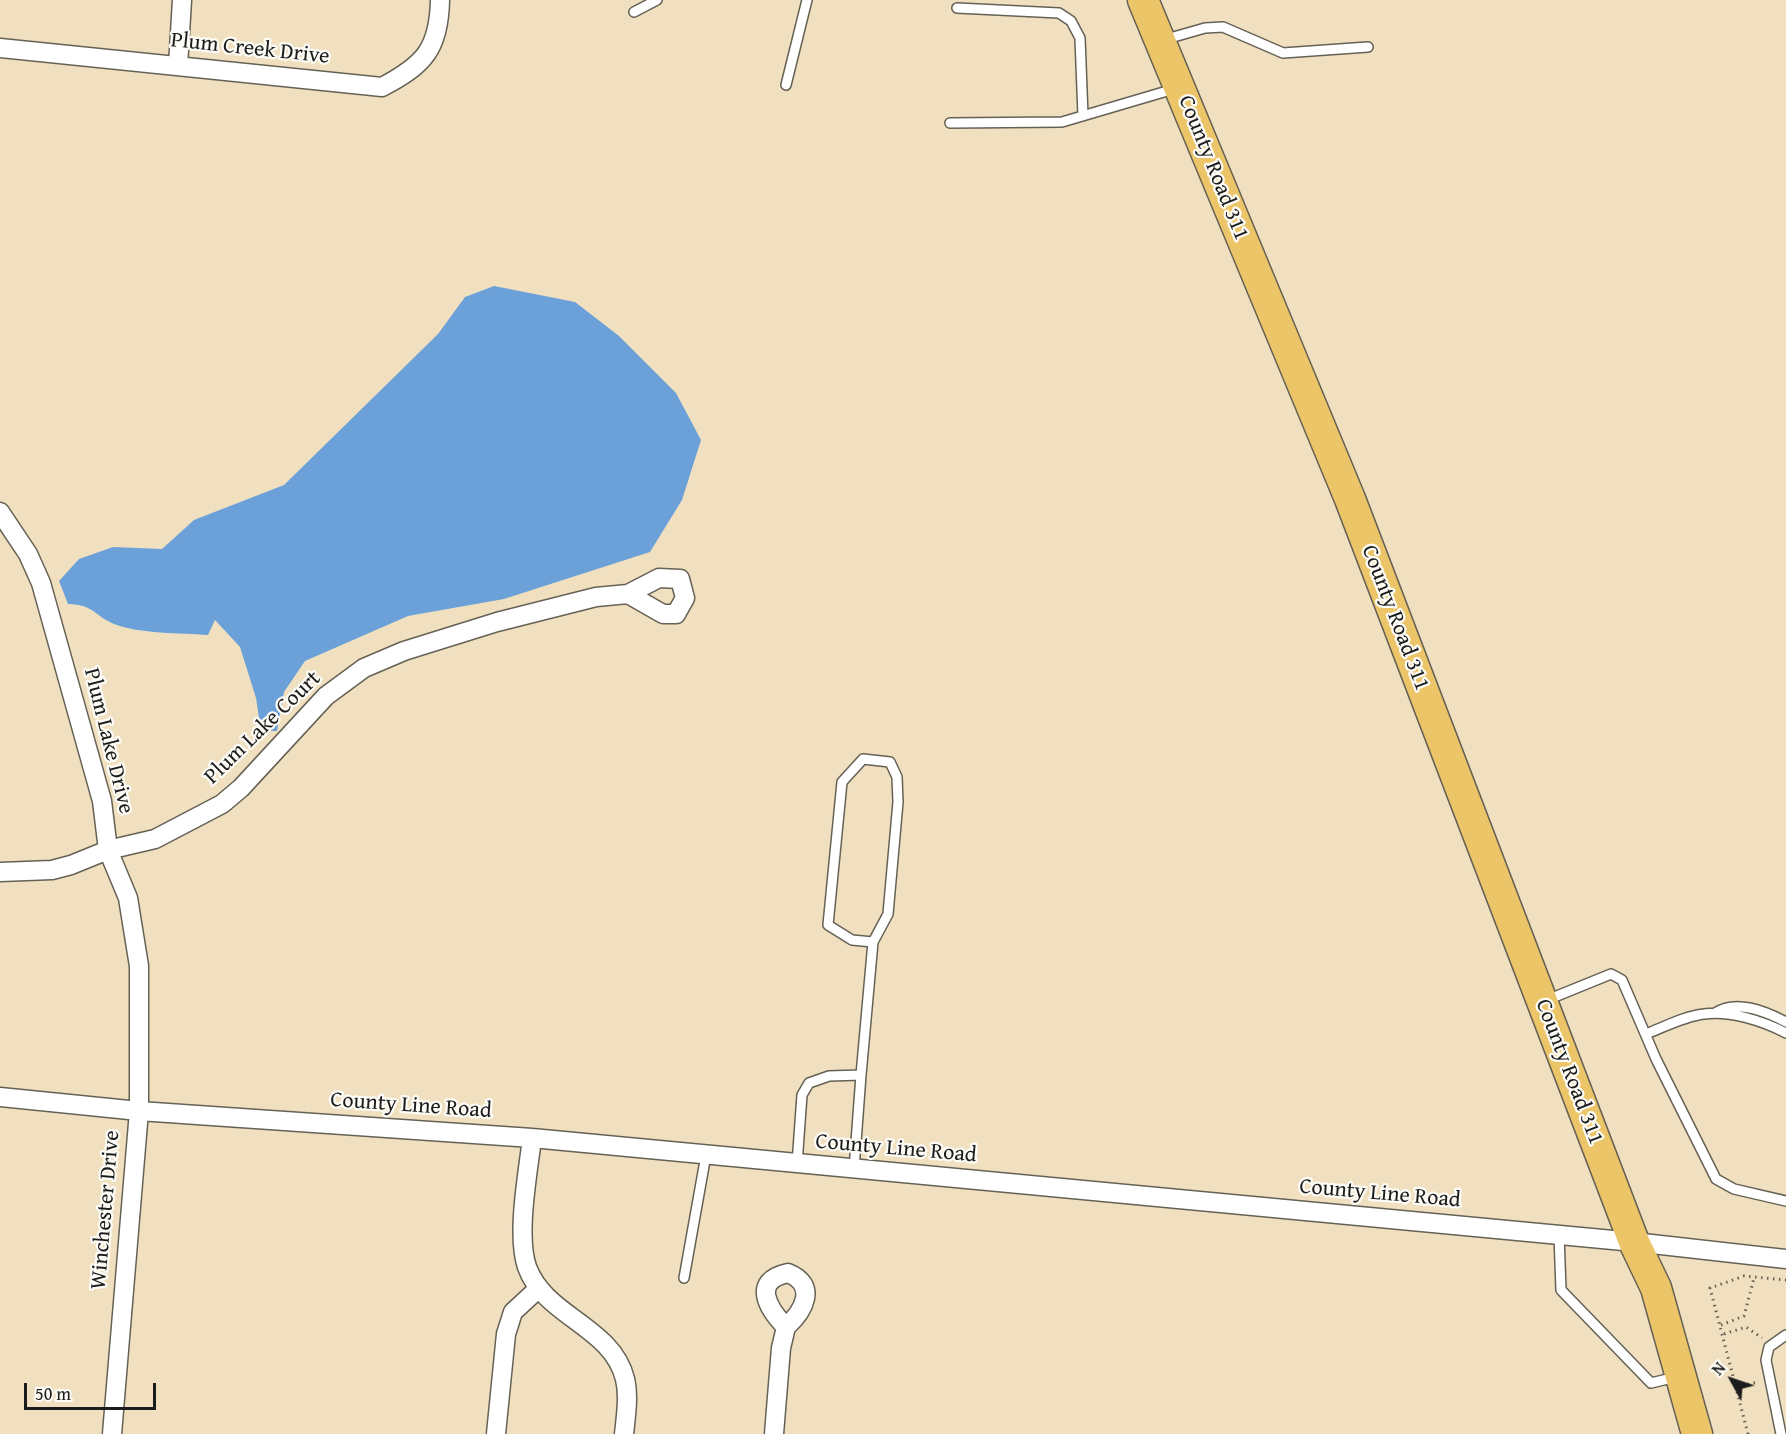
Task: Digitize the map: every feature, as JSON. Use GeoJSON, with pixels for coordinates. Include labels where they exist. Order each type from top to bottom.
{"type":"FeatureCollection","features":[{"type":"Feature","properties":{"kind":"main road","name":"County Road 311"},"geometry":{"type":"LineString","coordinates":[[1143,0],[1350,499],[1634,1242],[1656,1288],[1697,1434]]}},
{"type":"Feature","properties":{"kind":"street"},"geometry":{"type":"LineString","coordinates":[[178,66],[182,0]]}},
{"type":"Feature","properties":{"kind":"street","name":"Plum Creek Drive"},"geometry":{"type":"LineString","coordinates":[[0,48],[382,87],[412,71],[430,47],[440,24],[440,0]]}},
{"type":"Feature","properties":{"kind":"street","name":"Plum Lake Drive"},"geometry":{"type":"LineString","coordinates":[[0,512],[28,554],[42,583],[102,801],[108,850],[128,898],[139,966],[140,990]]}},
{"type":"Feature","properties":{"kind":"street","name":"Plum Lake Court"},"geometry":{"type":"LineString","coordinates":[[0,872],[52,870],[71,865],[108,850],[154,839],[222,804],[241,788],[326,696],[364,668],[404,651],[497,621],[596,597],[628,594]]}},
{"type":"Feature","properties":{"kind":"street","name":"Winchester Drive"},"geometry":{"type":"LineString","coordinates":[[111,1434],[139,1111],[140,990]]}},
{"type":"Feature","properties":{"kind":"street","name":"County Line Road"},"geometry":{"type":"LineString","coordinates":[[0,1097],[139,1111],[532,1138],[1634,1242],[1786,1259]]}},
{"type":"Feature","properties":{"kind":"street"},"geometry":{"type":"LineString","coordinates":[[532,1138],[524,1212],[524,1247],[528,1268],[539,1288],[562,1312],[598,1337],[619,1362],[625,1379],[627,1397],[624,1434]]}},
{"type":"Feature","properties":{"kind":"street"},"geometry":{"type":"LineString","coordinates":[[496,1434],[506,1334],[513,1312],[539,1288]]}},
{"type":"Feature","properties":{"kind":"street"},"geometry":{"type":"LineString","coordinates":[[774,1434],[781,1348],[786,1327]]}},
{"type":"Feature","properties":{"kind":"lane"},"geometry":{"type":"LineString","coordinates":[[634,12],[657,0]]}},
{"type":"Feature","properties":{"kind":"lane"},"geometry":{"type":"LineString","coordinates":[[786,85],[807,0]]}},
{"type":"Feature","properties":{"kind":"lane"},"geometry":{"type":"LineString","coordinates":[[957,8],[1059,13],[1071,21],[1080,38],[1083,116]]}},
{"type":"Feature","properties":{"kind":"lane"},"geometry":{"type":"LineString","coordinates":[[1160,41],[1205,28],[1223,27],[1283,53],[1368,47]]}},
{"type":"Feature","properties":{"kind":"lane"},"geometry":{"type":"LineString","coordinates":[[950,123],[1062,122],[1179,87]]}},
{"type":"Feature","properties":{"kind":"lane"},"geometry":{"type":"LineString","coordinates":[[854,1169],[873,942],[888,914],[898,802],[897,777],[890,762],[863,759],[842,782],[828,925],[852,940],[873,942]]}},
{"type":"Feature","properties":{"kind":"lane"},"geometry":{"type":"LineString","coordinates":[[1542,1002],[1611,974],[1616,976],[1626,989],[1716,1179],[1734,1189],[1786,1201]]}},
{"type":"Feature","properties":{"kind":"lane"},"geometry":{"type":"LineString","coordinates":[[1714,1013],[1724,1006],[1736,1005],[1786,1022]]}},
{"type":"Feature","properties":{"kind":"lane"},"geometry":{"type":"LineString","coordinates":[[1646,1034],[1702,1014],[1714,1013],[1740,1017],[1786,1033]]}},
{"type":"Feature","properties":{"kind":"lane"},"geometry":{"type":"LineString","coordinates":[[797,1164],[802,1095],[809,1083],[828,1076],[861,1075]]}},
{"type":"Feature","properties":{"kind":"lane"},"geometry":{"type":"LineString","coordinates":[[684,1278],[706,1155]]}},
{"type":"Feature","properties":{"kind":"lane"},"geometry":{"type":"LineString","coordinates":[[1559,1235],[1560,1290],[1650,1383],[1682,1376]]}},
{"type":"Feature","properties":{"kind":"lane"},"geometry":{"type":"LineString","coordinates":[[1781,1434],[1766,1359],[1772,1344],[1786,1335]]}},
{"type":"Feature","properties":{"kind":"path"},"geometry":{"type":"LineString","coordinates":[[1748,1434],[1724,1334],[1710,1288],[1744,1276],[1786,1280]]}},
{"type":"Feature","properties":{"kind":"path"},"geometry":{"type":"LineString","coordinates":[[1721,1325],[1744,1316],[1754,1277]]}},
{"type":"Feature","properties":{"kind":"path"},"geometry":{"type":"LineString","coordinates":[[1724,1334],[1746,1327],[1772,1344]]}},
{"type":"Feature","properties":{"kind":"water"},"geometry":{"type":"Polygon","coordinates":[[[494,286],[575,302],[619,336],[676,393],[701,440],[682,500],[650,552],[504,599],[408,616],[305,661],[284,692],[277,731],[261,731],[256,698],[240,647],[215,620],[208,635],[148,631],[114,624],[89,608],[68,604],[59,581],[79,559],[113,547],[162,549],[194,520],[284,485],[438,334],[465,297],[494,286]]]}}]}
